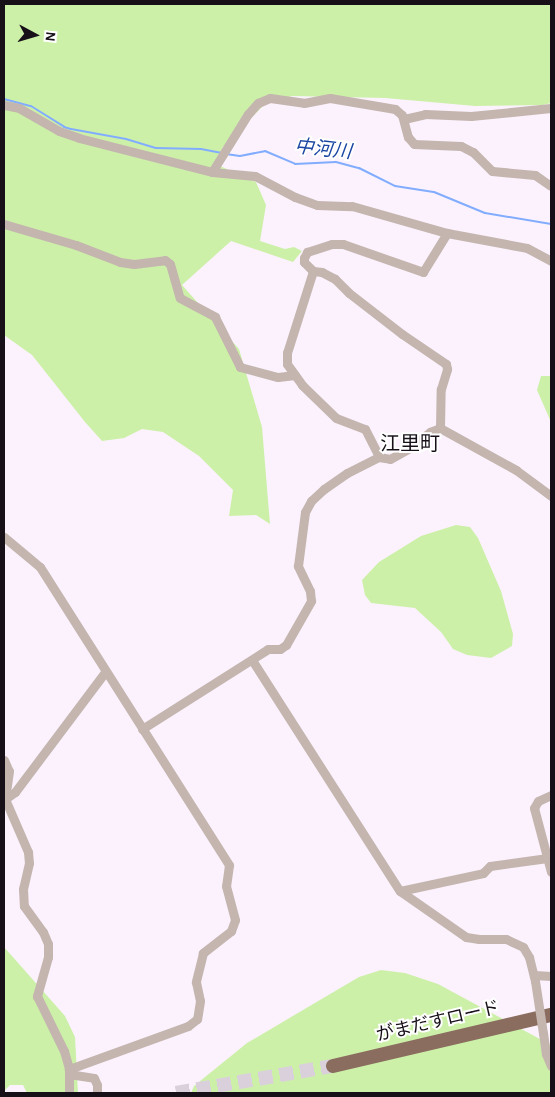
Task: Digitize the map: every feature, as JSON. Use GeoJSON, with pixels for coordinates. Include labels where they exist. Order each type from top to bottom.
{"type":"FeatureCollection","features":[{"type":"Feature","properties":{"kind":"highway","name":"がまだすロード"},"geometry":{"type":"LineString","coordinates":[[333,1066],[470,1033],[551,1016]]}},
{"type":"Feature","properties":{"kind":"street"},"geometry":{"type":"LineString","coordinates":[[212,172],[253,108],[270,98],[298,103],[322,98],[345,100],[399,111],[404,119],[408,137],[414,144],[461,146],[473,152],[492,171],[535,175],[551,186]]}},
{"type":"Feature","properties":{"kind":"street"},"geometry":{"type":"LineString","coordinates":[[4,105],[19,108],[58,131],[79,138],[212,172],[255,176],[295,197],[317,205],[352,206],[448,233],[527,248],[551,261]]}},
{"type":"Feature","properties":{"kind":"street"},"geometry":{"type":"LineString","coordinates":[[404,119],[425,114],[471,116],[551,108]]}},
{"type":"Feature","properties":{"kind":"street"},"geometry":{"type":"LineString","coordinates":[[4,224],[76,245],[120,262],[134,264],[165,260],[170,264],[180,298],[214,317],[240,367],[278,378],[295,375]]}},
{"type":"Feature","properties":{"kind":"street"},"geometry":{"type":"LineString","coordinates":[[440,428],[441,389],[447,370],[446,364],[402,334],[349,293],[335,279],[322,272],[313,271],[304,262],[305,254],[332,244],[343,244],[423,272],[448,233]]}},
{"type":"Feature","properties":{"kind":"street"},"geometry":{"type":"LineString","coordinates":[[313,271],[287,353],[288,364],[302,385],[336,418],[365,429],[379,457]]}},
{"type":"Feature","properties":{"kind":"street"},"geometry":{"type":"LineString","coordinates":[[142,729],[268,649],[280,649],[286,645],[311,601],[310,591],[298,566],[308,506],[324,489],[347,473],[379,457],[390,459],[410,448],[430,432],[440,428]]}},
{"type":"Feature","properties":{"kind":"street"},"geometry":{"type":"LineString","coordinates":[[440,428],[516,470],[551,496]]}},
{"type":"Feature","properties":{"kind":"street"},"geometry":{"type":"LineString","coordinates":[[4,537],[40,566],[230,868],[226,886],[235,920],[231,931],[203,953],[196,982],[200,1007],[193,1023],[69,1072]]}},
{"type":"Feature","properties":{"kind":"street"},"geometry":{"type":"LineString","coordinates":[[252,660],[400,891],[466,937],[479,939],[501,938],[515,942],[527,952],[535,978],[546,1034],[546,1054],[551,1066]]}},
{"type":"Feature","properties":{"kind":"street"},"geometry":{"type":"LineString","coordinates":[[5,799],[15,792],[106,671]]}},
{"type":"Feature","properties":{"kind":"street"},"geometry":{"type":"LineString","coordinates":[[4,760],[9,771],[5,799],[28,852],[29,863],[23,889],[24,906],[44,932],[48,944],[48,957],[38,988],[39,1003],[55,1030],[69,1072],[69,1093]]}},
{"type":"Feature","properties":{"kind":"street"},"geometry":{"type":"LineString","coordinates":[[551,795],[538,801],[534,808],[551,872]]}},
{"type":"Feature","properties":{"kind":"street"},"geometry":{"type":"LineString","coordinates":[[400,891],[483,873],[490,866],[547,858]]}},
{"type":"Feature","properties":{"kind":"street"},"geometry":{"type":"LineString","coordinates":[[535,978],[551,976]]}},
{"type":"Feature","properties":{"kind":"street"},"geometry":{"type":"LineString","coordinates":[[69,1072],[94,1078],[97,1082],[97,1093]]}},
{"type":"Feature","properties":{"kind":"green space"},"geometry":{"type":"Polygon","coordinates":[[[4,4],[551,4],[551,103],[543,105],[475,106],[385,98],[292,96],[265,104],[222,148],[220,166],[256,182],[266,205],[260,241],[285,249],[294,247],[302,251],[293,262],[231,241],[182,285],[239,349],[262,427],[270,524],[256,515],[229,516],[233,490],[199,456],[163,432],[142,429],[124,438],[102,441],[32,355],[4,335],[4,4]]]}},
{"type":"Feature","properties":{"kind":"green space"},"geometry":{"type":"Polygon","coordinates":[[[541,376],[551,376],[551,422],[537,390],[541,376]]]}},
{"type":"Feature","properties":{"kind":"green space"},"geometry":{"type":"Polygon","coordinates":[[[456,525],[470,527],[478,538],[501,591],[513,634],[512,646],[491,658],[467,655],[453,649],[441,632],[415,608],[371,603],[365,595],[362,580],[379,562],[421,536],[456,525]]]}},
{"type":"Feature","properties":{"kind":"green space"},"geometry":{"type":"Polygon","coordinates":[[[4,947],[65,1016],[75,1037],[78,1093],[27,1093],[23,1085],[10,1085],[4,1091],[4,947]]]}},
{"type":"Feature","properties":{"kind":"green space"},"geometry":{"type":"Polygon","coordinates":[[[381,970],[405,973],[438,984],[551,1045],[551,1093],[191,1093],[194,1086],[247,1043],[359,977],[381,970]]]}},
{"type":"Feature","properties":{"kind":"waterway","name":"中河川"},"geometry":{"type":"LineString","coordinates":[[4,99],[31,106],[64,127],[71,129],[126,139],[156,148],[201,149],[221,153]]}},
{"type":"Feature","properties":{"kind":"waterway","name":"中河川"},"geometry":{"type":"LineString","coordinates":[[226,154],[240,156],[265,151],[295,164],[336,162],[359,168],[395,186],[434,192],[485,213],[551,224]]}},
{"type":"Feature","properties":{"kind":"tunnel"},"geometry":{"type":"LineString","coordinates":[[176,1093],[333,1066]]}},
{"type":"Feature","properties":{"kind":"district","name":"江里町"},"geometry":{"type":"Point","coordinates":[410,444]}}]}
